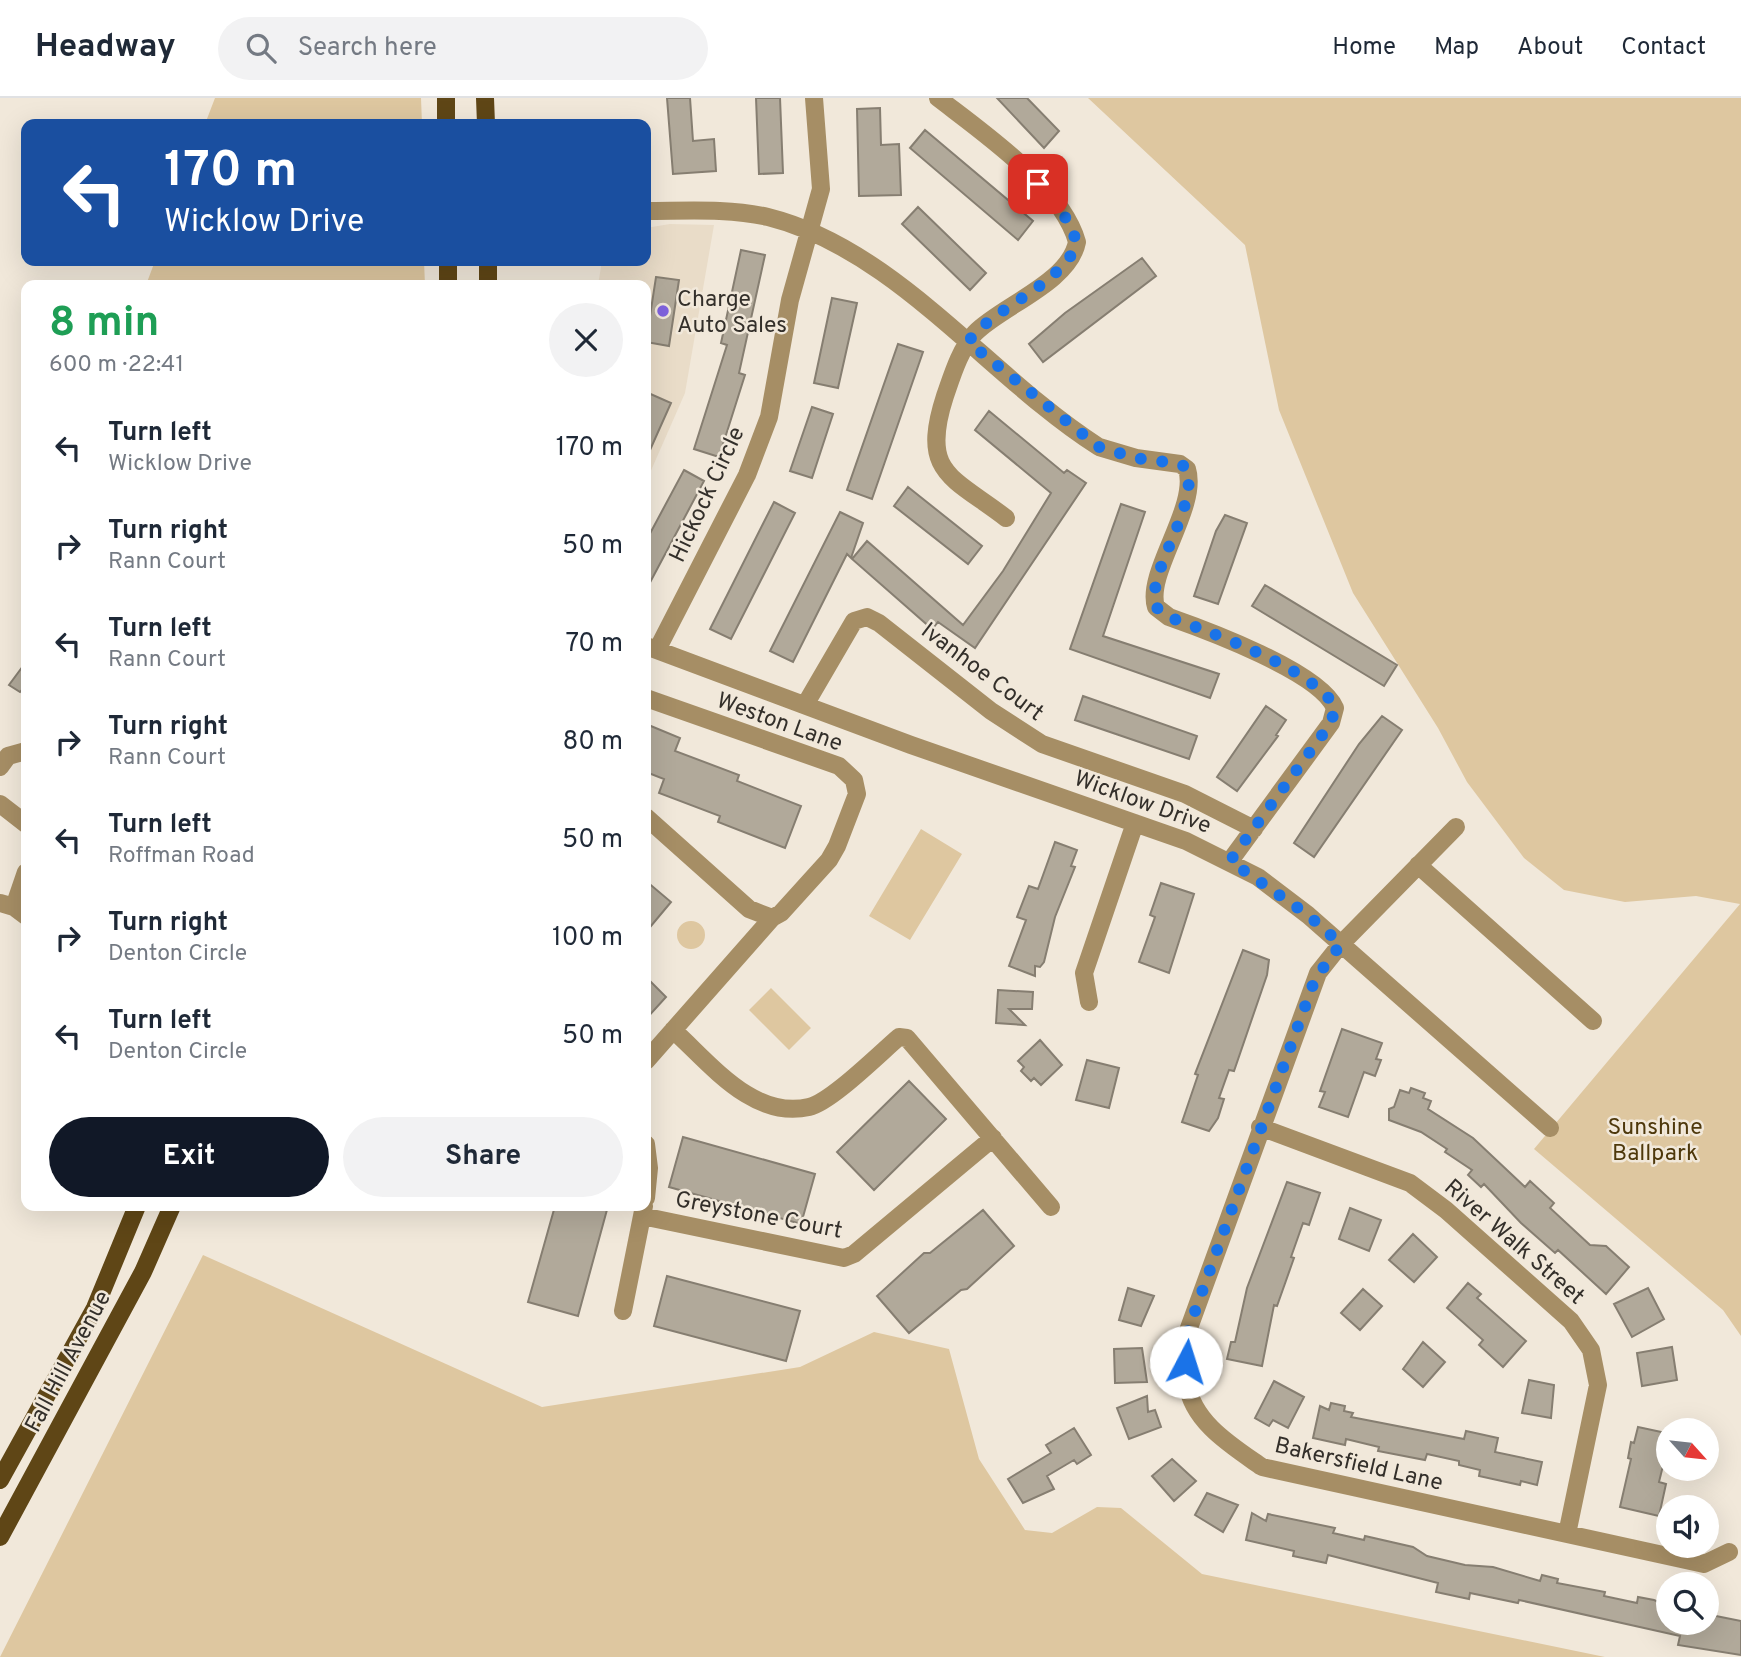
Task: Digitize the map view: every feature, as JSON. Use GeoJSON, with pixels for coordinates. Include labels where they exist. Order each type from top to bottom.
{"type":"FeatureCollection","features":[{"type":"Feature","properties":{"kind":"main road"},"geometry":{"type":"LineString","coordinates":[[446,98],[446,119]]}},
{"type":"Feature","properties":{"kind":"main road"},"geometry":{"type":"LineString","coordinates":[[485,98],[486,119]]}},
{"type":"Feature","properties":{"kind":"main road","name":"Fall Hill Avenue"},"geometry":{"type":"LineString","coordinates":[[0,1480],[95,1308],[135,1211]]}},
{"type":"Feature","properties":{"kind":"main road","name":"Fall Hill Avenue"},"geometry":{"type":"LineString","coordinates":[[0,1537],[143,1272],[170,1211]]}},
{"type":"Feature","properties":{"kind":"street","name":"Hickock Circle"},"geometry":{"type":"LineString","coordinates":[[651,648],[747,475],[769,417],[790,300],[821,188],[814,98]]}},
{"type":"Feature","properties":{"kind":"street"},"geometry":{"type":"LineString","coordinates":[[938,98],[1025,169],[1065,214],[1077,242],[1071,257],[1053,275],[975,333],[968,342],[938,417],[934,439],[935,452],[950,475],[1006,519]]}},
{"type":"Feature","properties":{"kind":"street"},"geometry":{"type":"LineString","coordinates":[[651,211],[715,211],[764,216],[810,230],[873,266],[1099,447],[1136,458],[1180,464],[1187,468],[1190,476],[1181,517],[1155,589],[1156,607],[1168,617],[1255,651],[1322,691],[1335,708],[1331,723],[1230,861]]}},
{"type":"Feature","properties":{"kind":"street","name":"Ivanhoe Court"},"geometry":{"type":"LineString","coordinates":[[805,705],[854,621],[867,617],[880,623],[991,712],[1034,740],[1185,794],[1254,830]]}},
{"type":"Feature","properties":{"kind":"street","name":"Wicklow Drive"},"geometry":{"type":"LineString","coordinates":[[651,648],[1135,823],[1230,861],[1268,885],[1341,944],[1550,1128]]}},
{"type":"Feature","properties":{"kind":"street","name":"Weston Lane"},"geometry":{"type":"LineString","coordinates":[[651,700],[839,766],[855,780],[858,794],[829,860],[781,913],[772,918],[651,1054]]}},
{"type":"Feature","properties":{"kind":"street"},"geometry":{"type":"LineString","coordinates":[[0,766],[8,756],[21,752]]}},
{"type":"Feature","properties":{"kind":"street"},"geometry":{"type":"LineString","coordinates":[[0,804],[21,820]]}},
{"type":"Feature","properties":{"kind":"street"},"geometry":{"type":"LineString","coordinates":[[651,821],[750,909],[772,918]]}},
{"type":"Feature","properties":{"kind":"street"},"geometry":{"type":"LineString","coordinates":[[1089,1002],[1084,973],[1135,823]]}},
{"type":"Feature","properties":{"kind":"street","name":"Bakersfield Lane"},"geometry":{"type":"LineString","coordinates":[[1456,827],[1341,944],[1315,979],[1185,1339],[1187,1385],[1201,1416],[1222,1439],[1262,1467],[1704,1564],[1728,1552]]}},
{"type":"Feature","properties":{"kind":"street"},"geometry":{"type":"LineString","coordinates":[[1418,865],[1593,1021]]}},
{"type":"Feature","properties":{"kind":"street"},"geometry":{"type":"LineString","coordinates":[[673,1030],[744,1093],[778,1107],[809,1107],[818,1103],[899,1037],[907,1038],[1051,1208]]}},
{"type":"Feature","properties":{"kind":"street","name":"River Walk Street"},"geometry":{"type":"LineString","coordinates":[[1260,1127],[1410,1183],[1446,1210],[1571,1321],[1591,1350],[1598,1385],[1567,1534]]}},
{"type":"Feature","properties":{"kind":"street","name":"Greystone Court"},"geometry":{"type":"LineString","coordinates":[[651,1209],[844,1258],[854,1254],[993,1138]]}},
{"type":"Feature","properties":{"kind":"street","name":"Greystone Court"},"geometry":{"type":"LineString","coordinates":[[623,1311],[643,1211]]}},
{"type":"Feature","properties":{"kind":"shaded area"},"geometry":{"type":"Polygon","coordinates":[[[670,224],[714,225],[685,393],[651,471],[651,280],[599,280],[601,266],[651,266],[651,227],[670,224]]]}},
{"type":"Feature","properties":{"kind":"green space"},"geometry":{"type":"Polygon","coordinates":[[[215,98],[421,98],[422,119],[207,119],[215,98]]]}},
{"type":"Feature","properties":{"kind":"green space","name":"Sunshine Ballpark"},"geometry":{"type":"Polygon","coordinates":[[[1088,98],[1741,98],[1741,1336],[1723,1310],[1534,1149],[1740,904],[1696,896],[1625,902],[1564,890],[1524,858],[1467,782],[1438,728],[1353,593],[1279,410],[1245,245],[1088,98]]]}},
{"type":"Feature","properties":{"kind":"green space"},"geometry":{"type":"Polygon","coordinates":[[[153,266],[424,266],[425,280],[148,280],[153,266]]]}},
{"type":"Feature","properties":{"kind":"green space"},"geometry":{"type":"Polygon","coordinates":[[[921,829],[962,854],[910,940],[869,916],[921,829]]]}},
{"type":"Feature","properties":{"kind":"green space"},"geometry":{"type":"Polygon","coordinates":[[[691,921],[701,925],[705,935],[701,945],[691,949],[681,945],[677,935],[681,925],[691,921]]]}},
{"type":"Feature","properties":{"kind":"green space"},"geometry":{"type":"Polygon","coordinates":[[[771,988],[811,1028],[789,1050],[749,1010],[771,988]]]}},
{"type":"Feature","properties":{"kind":"green space"},"geometry":{"type":"Polygon","coordinates":[[[203,1255],[542,1407],[800,1367],[874,1332],[949,1349],[979,1459],[1025,1530],[1052,1533],[1097,1507],[1121,1508],[1202,1574],[1605,1657],[0,1657],[203,1255]]]}},
{"type":"Feature","properties":{"kind":"building"},"geometry":{"type":"Polygon","coordinates":[[[667,98],[690,98],[693,141],[714,139],[716,171],[673,174],[667,98]]]}},
{"type":"Feature","properties":{"kind":"building"},"geometry":{"type":"Polygon","coordinates":[[[756,98],[780,98],[783,173],[759,174],[756,98]]]}},
{"type":"Feature","properties":{"kind":"building"},"geometry":{"type":"Polygon","coordinates":[[[997,98],[1027,98],[1059,131],[1044,148],[997,98]]]}},
{"type":"Feature","properties":{"kind":"building"},"geometry":{"type":"Polygon","coordinates":[[[880,108],[881,145],[899,144],[901,195],[859,196],[857,109],[880,108]]]}},
{"type":"Feature","properties":{"kind":"building"},"geometry":{"type":"Polygon","coordinates":[[[925,130],[1033,221],[1018,240],[910,148],[925,130]]]}},
{"type":"Feature","properties":{"kind":"building"},"geometry":{"type":"Polygon","coordinates":[[[918,207],[986,273],[970,290],[902,224],[918,207]]]}},
{"type":"Feature","properties":{"kind":"building"},"geometry":{"type":"Polygon","coordinates":[[[741,250],[765,255],[739,373],[745,375],[719,457],[694,449],[727,345],[721,343],[741,250]]]}},
{"type":"Feature","properties":{"kind":"building"},"geometry":{"type":"Polygon","coordinates":[[[1142,258],[1156,276],[1043,362],[1029,344],[1065,313],[1142,258]]]}},
{"type":"Feature","properties":{"kind":"building","name":"Charge Auto Sales"},"geometry":{"type":"Polygon","coordinates":[[[656,277],[679,280],[669,346],[651,343],[651,310],[656,277]]]}},
{"type":"Feature","properties":{"kind":"building"},"geometry":{"type":"Polygon","coordinates":[[[832,298],[857,303],[838,388],[814,383],[832,298]]]}},
{"type":"Feature","properties":{"kind":"building"},"geometry":{"type":"Polygon","coordinates":[[[898,344],[923,352],[872,499],[847,490],[898,344]]]}},
{"type":"Feature","properties":{"kind":"building"},"geometry":{"type":"Polygon","coordinates":[[[651,394],[671,403],[651,448],[651,394]]]}},
{"type":"Feature","properties":{"kind":"building"},"geometry":{"type":"Polygon","coordinates":[[[812,407],[833,414],[812,478],[790,471],[812,407]]]}},
{"type":"Feature","properties":{"kind":"building"},"geometry":{"type":"Polygon","coordinates":[[[989,411],[1064,473],[1067,470],[1086,483],[975,648],[938,622],[932,629],[852,559],[867,541],[963,625],[1003,571],[1051,493],[975,430],[989,411]]]}},
{"type":"Feature","properties":{"kind":"building"},"geometry":{"type":"Polygon","coordinates":[[[684,470],[704,481],[651,581],[651,532],[684,470]]]}},
{"type":"Feature","properties":{"kind":"building"},"geometry":{"type":"Polygon","coordinates":[[[908,487],[982,546],[968,564],[894,506],[908,487]]]}},
{"type":"Feature","properties":{"kind":"building"},"geometry":{"type":"Polygon","coordinates":[[[774,502],[795,513],[731,639],[710,629],[774,502]]]}},
{"type":"Feature","properties":{"kind":"building"},"geometry":{"type":"Polygon","coordinates":[[[1121,504],[1145,512],[1103,636],[1219,674],[1210,698],[1070,649],[1121,504]]]}},
{"type":"Feature","properties":{"kind":"building"},"geometry":{"type":"Polygon","coordinates":[[[840,512],[863,523],[851,558],[847,554],[793,662],[770,651],[840,512]]]}},
{"type":"Feature","properties":{"kind":"building"},"geometry":{"type":"Polygon","coordinates":[[[1225,515],[1247,523],[1218,604],[1194,596],[1216,531],[1225,515]]]}},
{"type":"Feature","properties":{"kind":"building"},"geometry":{"type":"Polygon","coordinates":[[[1265,585],[1397,665],[1384,686],[1252,606],[1265,585]]]}},
{"type":"Feature","properties":{"kind":"building"},"geometry":{"type":"Polygon","coordinates":[[[21,669],[21,691],[9,685],[21,669]]]}},
{"type":"Feature","properties":{"kind":"building"},"geometry":{"type":"Polygon","coordinates":[[[1083,696],[1197,736],[1189,759],[1075,720],[1083,696]]]}},
{"type":"Feature","properties":{"kind":"building"},"geometry":{"type":"Polygon","coordinates":[[[1266,706],[1286,720],[1276,735],[1278,736],[1237,791],[1217,777],[1266,706]]]}},
{"type":"Feature","properties":{"kind":"building"},"geometry":{"type":"Polygon","coordinates":[[[1382,716],[1402,730],[1314,857],[1294,843],[1359,744],[1382,716]]]}},
{"type":"Feature","properties":{"kind":"building"},"geometry":{"type":"Polygon","coordinates":[[[651,726],[680,738],[675,751],[739,775],[737,781],[801,806],[785,848],[718,822],[720,816],[659,793],[664,779],[651,774],[651,726]]]}},
{"type":"Feature","properties":{"kind":"building"},"geometry":{"type":"Polygon","coordinates":[[[1055,842],[1077,850],[1071,866],[1075,867],[1055,917],[1044,962],[1040,967],[1035,966],[1035,976],[1009,966],[1026,920],[1017,917],[1029,886],[1038,889],[1055,842]]]}},
{"type":"Feature","properties":{"kind":"building"},"geometry":{"type":"Polygon","coordinates":[[[1161,883],[1194,894],[1169,973],[1139,962],[1155,917],[1150,915],[1161,883]]]}},
{"type":"Feature","properties":{"kind":"building"},"geometry":{"type":"Polygon","coordinates":[[[651,885],[671,902],[651,926],[651,885]]]}},
{"type":"Feature","properties":{"kind":"building"},"geometry":{"type":"Polygon","coordinates":[[[1243,950],[1269,960],[1267,975],[1234,1071],[1229,1070],[1219,1098],[1224,1099],[1218,1118],[1209,1131],[1182,1122],[1198,1075],[1195,1074],[1243,950]]]}},
{"type":"Feature","properties":{"kind":"building"},"geometry":{"type":"Polygon","coordinates":[[[651,982],[666,997],[651,1014],[651,982]]]}},
{"type":"Feature","properties":{"kind":"building"},"geometry":{"type":"Polygon","coordinates":[[[998,990],[1033,992],[1032,1009],[1009,1009],[1025,1025],[996,1023],[998,990]]]}},
{"type":"Feature","properties":{"kind":"building"},"geometry":{"type":"Polygon","coordinates":[[[1342,1029],[1382,1043],[1376,1059],[1381,1060],[1375,1076],[1364,1072],[1348,1117],[1319,1107],[1325,1092],[1320,1091],[1342,1029]]]}},
{"type":"Feature","properties":{"kind":"building"},"geometry":{"type":"Polygon","coordinates":[[[1040,1040],[1062,1065],[1041,1085],[1034,1078],[1031,1081],[1021,1071],[1024,1067],[1018,1061],[1040,1040]]]}},
{"type":"Feature","properties":{"kind":"building"},"geometry":{"type":"Polygon","coordinates":[[[1087,1060],[1119,1068],[1109,1108],[1076,1100],[1087,1060]]]}},
{"type":"Feature","properties":{"kind":"building"},"geometry":{"type":"Polygon","coordinates":[[[909,1081],[946,1119],[874,1190],[837,1152],[909,1081]]]}},
{"type":"Feature","properties":{"kind":"building"},"geometry":{"type":"Polygon","coordinates":[[[1411,1088],[1425,1093],[1423,1098],[1431,1101],[1428,1109],[1473,1138],[1525,1187],[1530,1181],[1554,1203],[1550,1208],[1590,1245],[1606,1246],[1629,1267],[1606,1294],[1558,1250],[1555,1253],[1521,1223],[1484,1184],[1481,1187],[1468,1175],[1472,1170],[1445,1152],[1447,1149],[1421,1132],[1389,1120],[1389,1109],[1394,1107],[1400,1090],[1409,1093],[1411,1088]]]}},
{"type":"Feature","properties":{"kind":"building"},"geometry":{"type":"Polygon","coordinates":[[[683,1137],[815,1174],[801,1224],[669,1187],[683,1137]]]}},
{"type":"Feature","properties":{"kind":"building"},"geometry":{"type":"Polygon","coordinates":[[[1287,1182],[1320,1193],[1309,1225],[1303,1223],[1291,1257],[1294,1258],[1277,1306],[1274,1305],[1262,1366],[1227,1359],[1231,1342],[1235,1342],[1247,1288],[1287,1182]]]}},
{"type":"Feature","properties":{"kind":"building"},"geometry":{"type":"Polygon","coordinates":[[[1350,1208],[1381,1220],[1369,1251],[1339,1239],[1350,1208]]]}},
{"type":"Feature","properties":{"kind":"building"},"geometry":{"type":"Polygon","coordinates":[[[983,1210],[1014,1246],[967,1289],[961,1290],[909,1333],[877,1296],[924,1253],[930,1253],[983,1210]]]}},
{"type":"Feature","properties":{"kind":"building"},"geometry":{"type":"Polygon","coordinates":[[[554,1211],[607,1211],[578,1316],[528,1302],[554,1211]]]}},
{"type":"Feature","properties":{"kind":"building"},"geometry":{"type":"Polygon","coordinates":[[[1413,1234],[1437,1257],[1414,1282],[1389,1260],[1413,1234]]]}},
{"type":"Feature","properties":{"kind":"building"},"geometry":{"type":"Polygon","coordinates":[[[667,1276],[800,1311],[786,1361],[654,1326],[667,1276]]]}},
{"type":"Feature","properties":{"kind":"building"},"geometry":{"type":"Polygon","coordinates":[[[1468,1283],[1481,1294],[1477,1298],[1526,1341],[1503,1367],[1479,1345],[1483,1340],[1447,1308],[1468,1283]]]}},
{"type":"Feature","properties":{"kind":"building"},"geometry":{"type":"Polygon","coordinates":[[[1128,1288],[1154,1296],[1141,1326],[1119,1320],[1128,1288]]]}},
{"type":"Feature","properties":{"kind":"building"},"geometry":{"type":"Polygon","coordinates":[[[1648,1288],[1664,1319],[1632,1337],[1614,1304],[1648,1288]]]}},
{"type":"Feature","properties":{"kind":"building"},"geometry":{"type":"Polygon","coordinates":[[[1363,1289],[1382,1306],[1360,1330],[1341,1313],[1363,1289]]]}},
{"type":"Feature","properties":{"kind":"building"},"geometry":{"type":"Polygon","coordinates":[[[1423,1342],[1445,1362],[1423,1387],[1403,1369],[1423,1342]]]}},
{"type":"Feature","properties":{"kind":"building"},"geometry":{"type":"Polygon","coordinates":[[[1672,1347],[1677,1380],[1642,1386],[1637,1353],[1672,1347]]]}},
{"type":"Feature","properties":{"kind":"building"},"geometry":{"type":"Polygon","coordinates":[[[1142,1348],[1147,1382],[1115,1383],[1114,1349],[1142,1348]]]}},
{"type":"Feature","properties":{"kind":"building"},"geometry":{"type":"Polygon","coordinates":[[[1529,1380],[1554,1385],[1551,1418],[1522,1413],[1529,1380]]]}},
{"type":"Feature","properties":{"kind":"building"},"geometry":{"type":"Polygon","coordinates":[[[1274,1381],[1304,1397],[1288,1428],[1273,1420],[1269,1426],[1255,1418],[1274,1381]]]}},
{"type":"Feature","properties":{"kind":"building"},"geometry":{"type":"Polygon","coordinates":[[[1147,1396],[1148,1412],[1155,1410],[1161,1427],[1129,1439],[1117,1408],[1147,1396]]]}},
{"type":"Feature","properties":{"kind":"building"},"geometry":{"type":"Polygon","coordinates":[[[1331,1403],[1345,1406],[1344,1411],[1353,1413],[1351,1417],[1464,1439],[1466,1431],[1498,1438],[1495,1452],[1542,1462],[1537,1485],[1521,1481],[1520,1485],[1479,1476],[1480,1470],[1459,1465],[1459,1461],[1427,1454],[1425,1460],[1378,1451],[1379,1447],[1346,1439],[1345,1445],[1313,1438],[1320,1406],[1329,1410],[1331,1403]]]}},
{"type":"Feature","properties":{"kind":"building"},"geometry":{"type":"Polygon","coordinates":[[[1638,1427],[1656,1431],[1656,1481],[1666,1484],[1664,1495],[1656,1495],[1656,1515],[1620,1507],[1631,1459],[1628,1458],[1631,1442],[1634,1443],[1638,1427]]]}},
{"type":"Feature","properties":{"kind":"building"},"geometry":{"type":"Polygon","coordinates":[[[1074,1428],[1091,1455],[1077,1464],[1074,1460],[1047,1476],[1054,1489],[1023,1503],[1008,1479],[1051,1453],[1046,1445],[1074,1428]]]}},
{"type":"Feature","properties":{"kind":"building"},"geometry":{"type":"Polygon","coordinates":[[[1172,1459],[1196,1481],[1174,1501],[1152,1476],[1172,1459]]]}},
{"type":"Feature","properties":{"kind":"building"},"geometry":{"type":"Polygon","coordinates":[[[1207,1493],[1238,1505],[1223,1532],[1195,1515],[1207,1493]]]}},
{"type":"Feature","properties":{"kind":"building"},"geometry":{"type":"Polygon","coordinates":[[[1252,1513],[1266,1521],[1268,1514],[1335,1528],[1333,1533],[1364,1540],[1365,1536],[1413,1547],[1427,1556],[1465,1565],[1493,1567],[1540,1581],[1542,1575],[1558,1579],[1557,1583],[1605,1592],[1604,1596],[1637,1603],[1638,1597],[1654,1600],[1656,1631],[1519,1600],[1518,1603],[1470,1593],[1469,1599],[1436,1592],[1438,1583],[1328,1555],[1326,1563],[1293,1556],[1294,1551],[1246,1540],[1252,1513]]]}},
{"type":"Feature","properties":{"kind":"building"},"geometry":{"type":"Polygon","coordinates":[[[1719,1617],[1741,1621],[1741,1655],[1678,1645],[1680,1636],[1676,1635],[1719,1635],[1719,1617]]]}},
{"type":"Feature","properties":{"kind":"place","name":"Charge Auto Sales"},"geometry":{"type":"Point","coordinates":[663,311]}},
{"type":"Feature","properties":{"kind":"route"},"geometry":{"type":"LineString","coordinates":[[1038,184],[1073,227],[1076,247],[1071,257],[1053,275],[985,325],[968,342],[1099,447],[1115,454],[1180,464],[1187,468],[1190,476],[1181,517],[1155,589],[1156,607],[1168,617],[1255,651],[1322,691],[1335,708],[1331,723],[1230,861],[1258,877],[1341,944],[1318,973],[1260,1127],[1185,1339],[1186,1362]]}}]}
